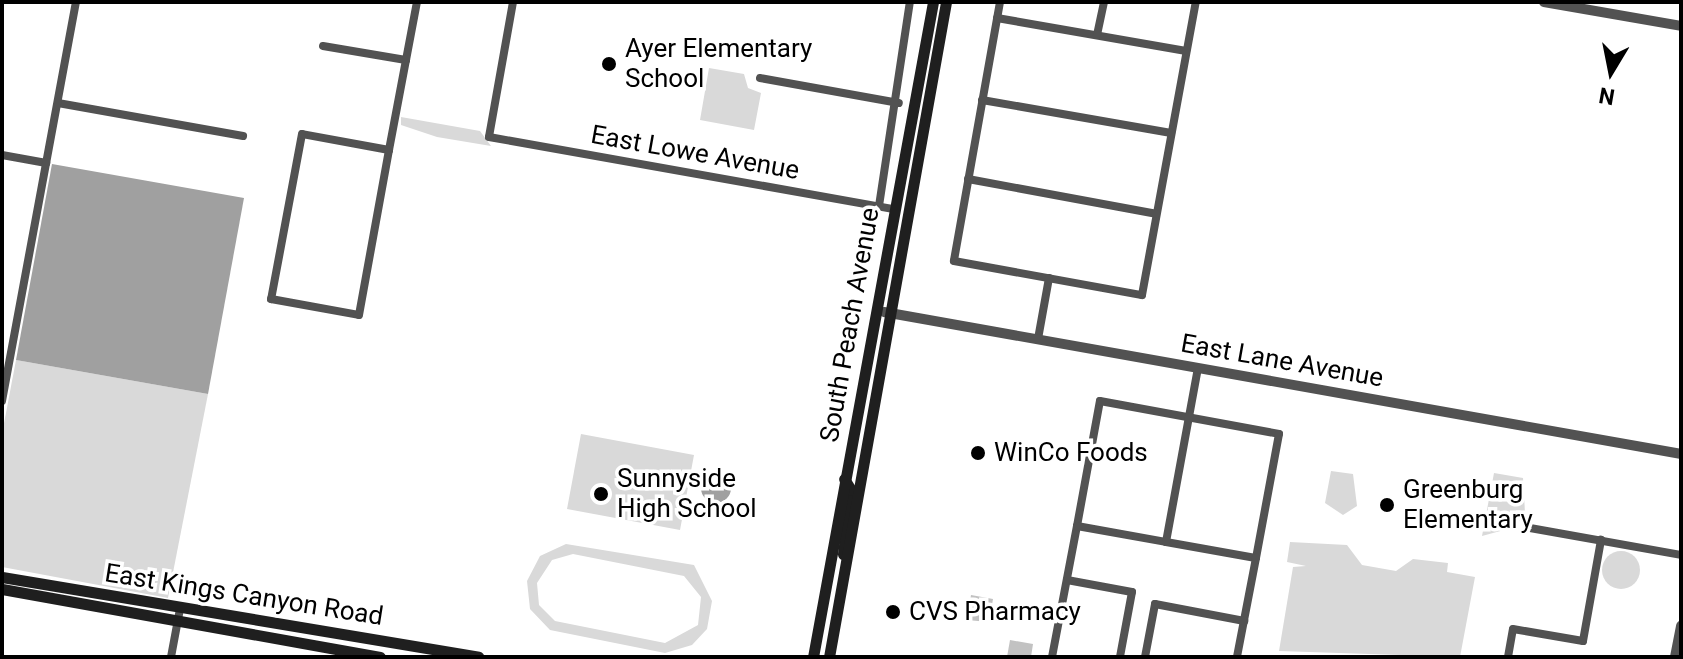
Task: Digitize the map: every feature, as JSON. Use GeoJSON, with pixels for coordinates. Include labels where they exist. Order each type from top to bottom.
{"type":"FeatureCollection","features":[{"type":"Feature","properties":{"kind":"main road","name":"South Peach Avenue"},"geometry":{"type":"LineString","coordinates":[[813,657],[931,2]]}},
{"type":"Feature","properties":{"kind":"main road","name":"South Peach Avenue"},"geometry":{"type":"LineString","coordinates":[[829,657],[946,2]]}},
{"type":"Feature","properties":{"kind":"main road"},"geometry":{"type":"LineString","coordinates":[[894,209],[902,218],[900,261]]}},
{"type":"Feature","properties":{"kind":"main road"},"geometry":{"type":"LineString","coordinates":[[860,483],[853,474],[861,390]]}},
{"type":"Feature","properties":{"kind":"main road"},"geometry":{"type":"LineString","coordinates":[[844,479],[851,487],[844,571]]}},
{"type":"Feature","properties":{"kind":"main road","name":"East Kings Canyon Road"},"geometry":{"type":"LineString","coordinates":[[2,577],[179,615],[315,651],[380,657]]}},
{"type":"Feature","properties":{"kind":"main road","name":"East Kings Canyon Road"},"geometry":{"type":"LineString","coordinates":[[2,589],[478,657]]}},
{"type":"Feature","properties":{"kind":"street"},"geometry":{"type":"LineString","coordinates":[[2,401],[5,370],[76,2]]}},
{"type":"Feature","properties":{"kind":"street"},"geometry":{"type":"LineString","coordinates":[[389,150],[302,134],[271,299],[359,315],[417,2]]}},
{"type":"Feature","properties":{"kind":"street","name":"East Lowe Avenue"},"geometry":{"type":"LineString","coordinates":[[513,2],[489,137],[894,209]]}},
{"type":"Feature","properties":{"kind":"street","name":"South Peach Avenue"},"geometry":{"type":"LineString","coordinates":[[879,206],[899,103],[910,2]]}},
{"type":"Feature","properties":{"kind":"street"},"geometry":{"type":"LineString","coordinates":[[1000,2],[954,261],[1142,295],[1196,2]]}},
{"type":"Feature","properties":{"kind":"street"},"geometry":{"type":"LineString","coordinates":[[1097,35],[1104,2]]}},
{"type":"Feature","properties":{"kind":"street"},"geometry":{"type":"LineString","coordinates":[[1544,2],[1681,26]]}},
{"type":"Feature","properties":{"kind":"street"},"geometry":{"type":"LineString","coordinates":[[997,18],[1186,51]]}},
{"type":"Feature","properties":{"kind":"street"},"geometry":{"type":"LineString","coordinates":[[323,46],[406,60]]}},
{"type":"Feature","properties":{"kind":"street"},"geometry":{"type":"LineString","coordinates":[[760,78],[899,103]]}},
{"type":"Feature","properties":{"kind":"street"},"geometry":{"type":"LineString","coordinates":[[982,100],[1171,133]]}},
{"type":"Feature","properties":{"kind":"street"},"geometry":{"type":"LineString","coordinates":[[58,103],[243,136]]}},
{"type":"Feature","properties":{"kind":"street"},"geometry":{"type":"LineString","coordinates":[[2,155],[46,163]]}},
{"type":"Feature","properties":{"kind":"street"},"geometry":{"type":"LineString","coordinates":[[968,179],[1156,214]]}},
{"type":"Feature","properties":{"kind":"street"},"geometry":{"type":"LineString","coordinates":[[1038,339],[1049,278]]}},
{"type":"Feature","properties":{"kind":"street","name":"East Lane Avenue"},"geometry":{"type":"LineString","coordinates":[[875,311],[1681,454]]}},
{"type":"Feature","properties":{"kind":"street"},"geometry":{"type":"LineString","coordinates":[[1166,542],[1198,368]]}},
{"type":"Feature","properties":{"kind":"street"},"geometry":{"type":"LineString","coordinates":[[1052,657],[1100,401],[1279,434],[1237,657]]}},
{"type":"Feature","properties":{"kind":"street"},"geometry":{"type":"LineString","coordinates":[[1077,526],[1256,558]]}},
{"type":"Feature","properties":{"kind":"street"},"geometry":{"type":"LineString","coordinates":[[1530,528],[1681,555]]}},
{"type":"Feature","properties":{"kind":"street"},"geometry":{"type":"LineString","coordinates":[[1508,657],[1513,629],[1583,641],[1601,540]]}},
{"type":"Feature","properties":{"kind":"street"},"geometry":{"type":"LineString","coordinates":[[1067,580],[1132,592],[1120,657]]}},
{"type":"Feature","properties":{"kind":"street"},"geometry":{"type":"LineString","coordinates":[[1145,657],[1155,604],[1244,621]]}},
{"type":"Feature","properties":{"kind":"street"},"geometry":{"type":"LineString","coordinates":[[171,657],[179,615]]}},
{"type":"Feature","properties":{"kind":"street"},"geometry":{"type":"LineString","coordinates":[[1675,657],[1681,626]]}},
{"type":"Feature","properties":{"kind":"shaded area"},"geometry":{"type":"Polygon","coordinates":[[[709,68],[744,74],[748,88],[761,93],[754,130],[700,120],[709,68]]]}},
{"type":"Feature","properties":{"kind":"shaded area"},"geometry":{"type":"Polygon","coordinates":[[[401,117],[480,131],[491,146],[437,137],[401,125],[401,117]]]}},
{"type":"Feature","properties":{"kind":"shaded area"},"geometry":{"type":"Polygon","coordinates":[[[52,164],[244,198],[208,394],[16,360],[52,164]]]}},
{"type":"Feature","properties":{"kind":"shaded area"},"geometry":{"type":"Polygon","coordinates":[[[16,360],[208,394],[168,598],[2,567],[2,434],[16,360]]]}},
{"type":"Feature","properties":{"kind":"shaded area"},"geometry":{"type":"Polygon","coordinates":[[[581,434],[694,455],[680,530],[567,509],[581,434]]]}},
{"type":"Feature","properties":{"kind":"shaded area"},"geometry":{"type":"Polygon","coordinates":[[[1331,471],[1353,474],[1357,506],[1343,515],[1325,503],[1331,471]]]}},
{"type":"Feature","properties":{"kind":"shaded area"},"geometry":{"type":"Polygon","coordinates":[[[716,473],[727,477],[731,488],[727,499],[716,503],[705,499],[701,488],[705,477],[716,473]]]}},
{"type":"Feature","properties":{"kind":"shaded area"},"geometry":{"type":"Polygon","coordinates":[[[1494,473],[1523,478],[1525,513],[1515,527],[1482,536],[1494,473]]]}},
{"type":"Feature","properties":{"kind":"shaded area"},"geometry":{"type":"Polygon","coordinates":[[[1290,542],[1347,545],[1362,565],[1396,571],[1413,559],[1448,563],[1447,572],[1475,577],[1460,657],[1279,651],[1293,567],[1306,566],[1287,562],[1290,542]]]}},
{"type":"Feature","properties":{"kind":"shaded area"},"geometry":{"type":"Polygon","coordinates":[[[566,544],[694,565],[712,601],[707,629],[692,645],[665,653],[550,630],[530,609],[527,581],[540,556],[566,544]],[[573,554],[552,560],[537,583],[539,605],[555,621],[665,643],[698,625],[701,597],[684,576],[573,554]]]}},
{"type":"Feature","properties":{"kind":"shaded area"},"geometry":{"type":"Polygon","coordinates":[[[1621,551],[1634,557],[1640,570],[1634,583],[1621,589],[1608,583],[1602,570],[1608,557],[1621,551]]]}},
{"type":"Feature","properties":{"kind":"building"},"geometry":{"type":"Polygon","coordinates":[[[971,595],[993,599],[989,622],[967,620],[971,595]]]}},
{"type":"Feature","properties":{"kind":"building"},"geometry":{"type":"Polygon","coordinates":[[[1010,640],[1033,644],[1031,657],[1007,657],[1010,640]]]}},
{"type":"Feature","properties":{"kind":"place","name":"Ayer Elementary School"},"geometry":{"type":"Point","coordinates":[609,64]}},
{"type":"Feature","properties":{"kind":"place","name":"WinCo Foods"},"geometry":{"type":"Point","coordinates":[978,453]}},
{"type":"Feature","properties":{"kind":"place","name":"Sunnyside High School"},"geometry":{"type":"Point","coordinates":[601,494]}},
{"type":"Feature","properties":{"kind":"place","name":"Greenburg Elementary"},"geometry":{"type":"Point","coordinates":[1387,505]}},
{"type":"Feature","properties":{"kind":"place","name":"CVS Pharmacy"},"geometry":{"type":"Point","coordinates":[893,612]}}]}
